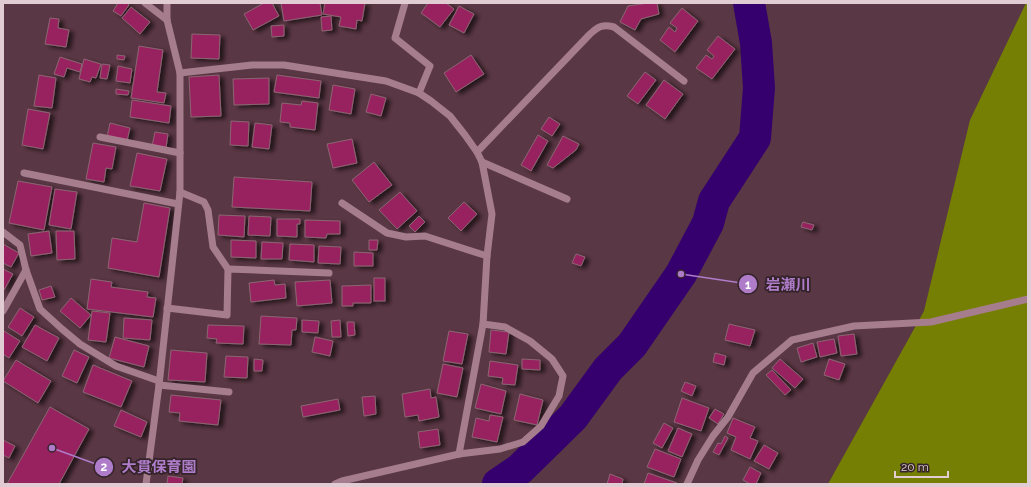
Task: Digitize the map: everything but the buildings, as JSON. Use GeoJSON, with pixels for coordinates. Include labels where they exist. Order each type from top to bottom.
{"type":"FeatureCollection","features":[{"type":"Feature","properties":{"kind":"street"},"geometry":{"type":"LineString","coordinates":[[145,3],[167,20]]}},
{"type":"Feature","properties":{"kind":"street"},"geometry":{"type":"LineString","coordinates":[[146,484],[159,383],[180,192],[180,73],[167,20],[166,3]]}},
{"type":"Feature","properties":{"kind":"street"},"geometry":{"type":"LineString","coordinates":[[405,3],[395,38],[430,66],[419,93]]}},
{"type":"Feature","properties":{"kind":"street"},"geometry":{"type":"LineString","coordinates":[[477,152],[590,34],[599,27],[607,25],[614,27],[684,81]]}},
{"type":"Feature","properties":{"kind":"street"},"geometry":{"type":"LineString","coordinates":[[180,73],[252,65],[284,65],[386,81],[419,93],[431,101],[450,116],[465,135],[482,162],[492,214],[487,256],[483,324],[459,454]]}},
{"type":"Feature","properties":{"kind":"street"},"geometry":{"type":"LineString","coordinates":[[100,137],[180,153]]}},
{"type":"Feature","properties":{"kind":"street"},"geometry":{"type":"LineString","coordinates":[[482,162],[567,199]]}},
{"type":"Feature","properties":{"kind":"street"},"geometry":{"type":"LineString","coordinates":[[24,173],[178,204]]}},
{"type":"Feature","properties":{"kind":"street"},"geometry":{"type":"LineString","coordinates":[[167,308],[227,315],[228,269],[213,247],[208,210],[204,202],[180,192]]}},
{"type":"Feature","properties":{"kind":"street"},"geometry":{"type":"LineString","coordinates":[[342,203],[387,233],[406,237],[425,236],[487,256]]}},
{"type":"Feature","properties":{"kind":"street"},"geometry":{"type":"LineString","coordinates":[[3,232],[20,245],[26,270],[40,309],[80,344],[116,366],[159,383],[229,392]]}},
{"type":"Feature","properties":{"kind":"street"},"geometry":{"type":"LineString","coordinates":[[228,269],[329,273]]}},
{"type":"Feature","properties":{"kind":"street"},"geometry":{"type":"LineString","coordinates":[[3,311],[26,270]]}},
{"type":"Feature","properties":{"kind":"street"},"geometry":{"type":"LineString","coordinates":[[687,484],[698,460],[713,436],[728,418],[753,373],[792,340],[854,326],[931,322],[1028,299]]}},
{"type":"Feature","properties":{"kind":"street"},"geometry":{"type":"LineString","coordinates":[[335,484],[342,481],[459,454],[500,449],[523,442],[541,426],[559,396],[563,376],[552,359],[530,341],[505,327],[483,324]]}},
{"type":"Feature","properties":{"kind":"green space"},"geometry":{"type":"Polygon","coordinates":[[[1026,3],[1028,3],[1028,484],[828,484],[924,311],[970,120],[1026,3]]]}},
{"type":"Feature","properties":{"kind":"waterway"},"geometry":{"type":"LineString","coordinates":[[498,484],[520,469],[573,417],[608,369],[632,345],[681,274],[708,223],[714,201],[755,138],[759,88],[756,43],[749,3]]}},
{"type":"Feature","properties":{"kind":"place","name":"岩瀬川"},"geometry":{"type":"Point","coordinates":[681,274]}},
{"type":"Feature","properties":{"kind":"place","name":"大貫保育園"},"geometry":{"type":"Point","coordinates":[52,448]}}]}
